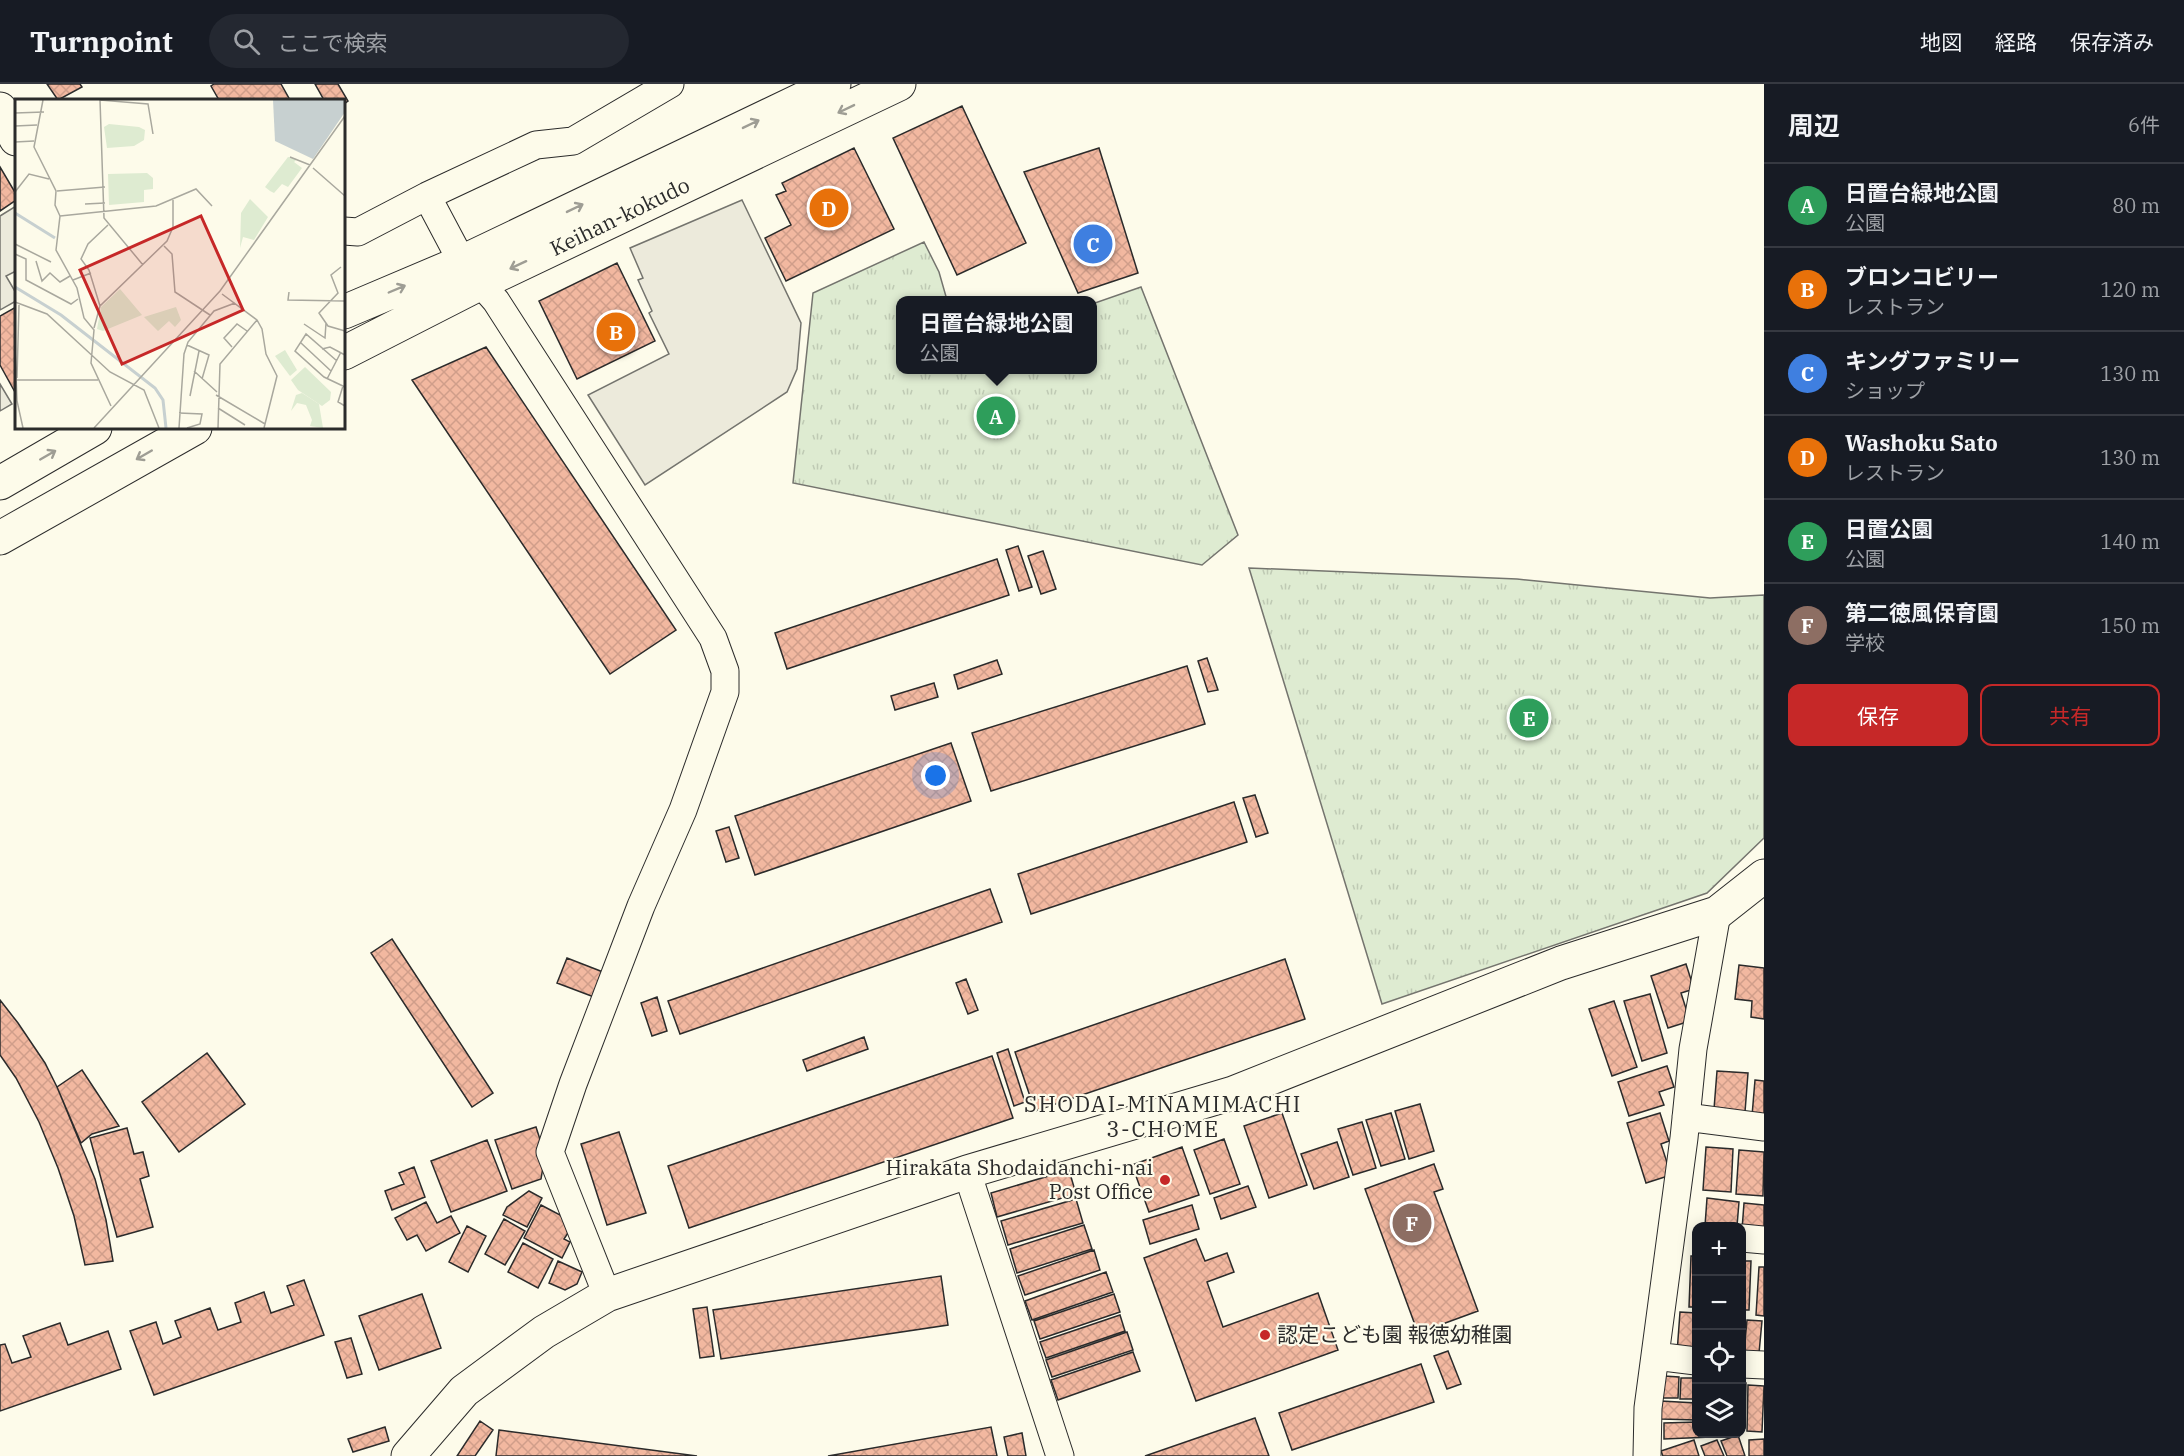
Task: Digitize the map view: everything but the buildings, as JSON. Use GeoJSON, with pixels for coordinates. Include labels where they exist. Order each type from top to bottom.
{"type":"FeatureCollection","features":[{"type":"Feature","properties":{"kind":"main road","name":"Keihan-kokudo"},"geometry":{"type":"LineString","coordinates":[[345,352],[472,273],[834,84]]}},
{"type":"Feature","properties":{"kind":"main road","name":"Keihan-kokudo"},"geometry":{"type":"LineString","coordinates":[[345,312],[472,273],[899,84]]}},
{"type":"Feature","properties":{"kind":"main road"},"geometry":{"type":"LineString","coordinates":[[0,109],[15,137]]}},
{"type":"Feature","properties":{"kind":"main road"},"geometry":{"type":"LineString","coordinates":[[0,483],[93,429]]}},
{"type":"Feature","properties":{"kind":"main road"},"geometry":{"type":"LineString","coordinates":[[0,538],[193,429]]}},
{"type":"Feature","properties":{"kind":"main road"},"geometry":{"type":"LineString","coordinates":[[408,1456],[464,1391],[544,1332],[607,1295],[967,1172],[1233,1093],[1561,963],[1717,913],[1764,876]]}},
{"type":"Feature","properties":{"kind":"street"},"geometry":{"type":"LineString","coordinates":[[345,231],[358,232],[427,196],[536,145],[573,141],[670,84]]}},
{"type":"Feature","properties":{"kind":"street"},"geometry":{"type":"LineString","coordinates":[[427,196],[472,273],[496,301],[713,638],[725,671],[725,692],[683,810],[641,906],[573,1084],[550,1152],[607,1295]]}},
{"type":"Feature","properties":{"kind":"street"},"geometry":{"type":"LineString","coordinates":[[1647,1456],[1648,1408],[1655,1356],[1684,1234],[1686,1117],[1692,1048],[1717,913]]}},
{"type":"Feature","properties":{"kind":"street"},"geometry":{"type":"LineString","coordinates":[[1686,1117],[1764,1127]]}},
{"type":"Feature","properties":{"kind":"street"},"geometry":{"type":"LineString","coordinates":[[967,1172],[1060,1456]]}},
{"type":"Feature","properties":{"kind":"street"},"geometry":{"type":"LineString","coordinates":[[1746,1238],[1764,1240]]}},
{"type":"Feature","properties":{"kind":"street"},"geometry":{"type":"LineString","coordinates":[[1655,1356],[1692,1361]]}},
{"type":"Feature","properties":{"kind":"street"},"geometry":{"type":"LineString","coordinates":[[1746,1364],[1764,1365]]}},
{"type":"Feature","properties":{"kind":"green space"},"geometry":{"type":"Polygon","coordinates":[[[924,242],[939,272],[946,296],[896,296],[896,374],[1097,374],[1097,302],[1141,287],[1238,535],[1202,565],[793,483],[813,293],[924,242]]]}},
{"type":"Feature","properties":{"kind":"green space"},"geometry":{"type":"Polygon","coordinates":[[[1249,568],[1517,579],[1710,598],[1764,595],[1764,838],[1707,893],[1382,1004],[1249,568]]]}},
{"type":"Feature","properties":{"kind":"shaded area"},"geometry":{"type":"Polygon","coordinates":[[[742,200],[801,323],[797,369],[787,392],[645,485],[588,395],[669,354],[649,313],[652,311],[638,280],[643,278],[630,248],[742,200]]]}},
{"type":"Feature","properties":{"kind":"shaded area"},"geometry":{"type":"Polygon","coordinates":[[[15,207],[15,272],[6,276],[15,291],[15,302],[0,310],[0,216],[15,207]]]}},
{"type":"Feature","properties":{"kind":"shaded area"},"geometry":{"type":"Polygon","coordinates":[[[0,384],[12,404],[0,411],[0,384]]]}},
{"type":"Feature","properties":{"kind":"place","name":"Washoku Sato"},"geometry":{"type":"Point","coordinates":[829,208]}},
{"type":"Feature","properties":{"kind":"place","name":"キングファミリー"},"geometry":{"type":"Point","coordinates":[1093,244]}},
{"type":"Feature","properties":{"kind":"place","name":"ブロンコビリー"},"geometry":{"type":"Point","coordinates":[616,332]}},
{"type":"Feature","properties":{"kind":"place","name":"日置台緑地公園"},"geometry":{"type":"Point","coordinates":[996,416]}},
{"type":"Feature","properties":{"kind":"place","name":"日置公園"},"geometry":{"type":"Point","coordinates":[1529,718]}},
{"type":"Feature","properties":{"kind":"place","name":"Hirakata Shodaidanchi-nai Post Office"},"geometry":{"type":"Point","coordinates":[1165,1180]}},
{"type":"Feature","properties":{"kind":"place","name":"第二徳風保育園"},"geometry":{"type":"Point","coordinates":[1412,1223]}},
{"type":"Feature","properties":{"kind":"place","name":"認定こども園 報徳幼稚園"},"geometry":{"type":"Point","coordinates":[1265,1335]}},
{"type":"Feature","properties":{"kind":"district","name":"SHODAI-MINAMIMACHI 3-CHOME"},"geometry":{"type":"Point","coordinates":[1163,1116]}}]}
